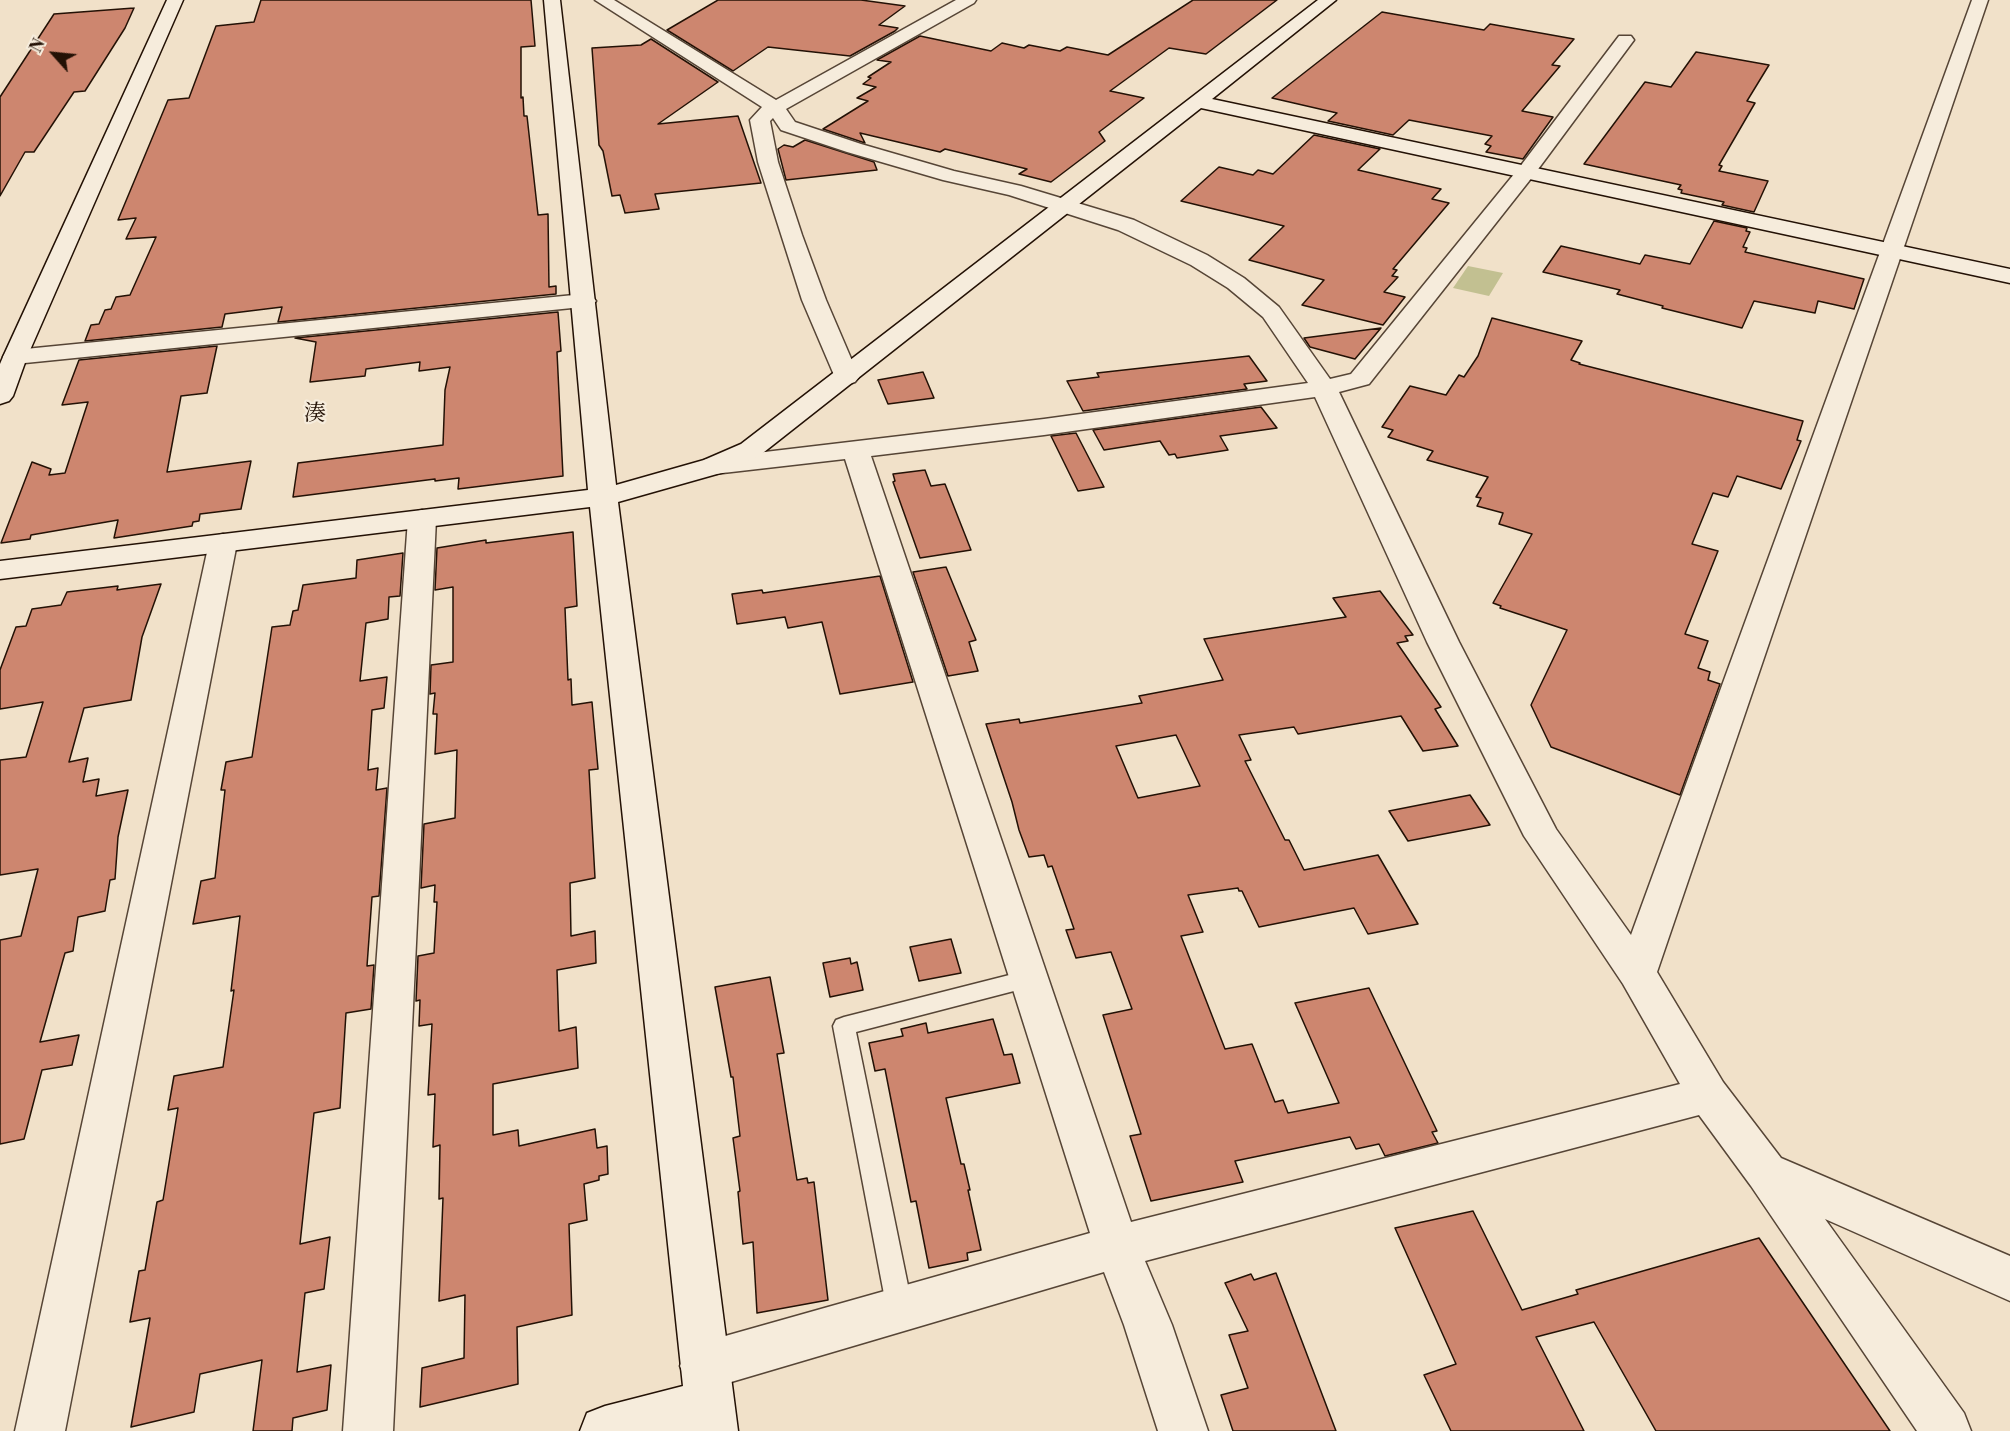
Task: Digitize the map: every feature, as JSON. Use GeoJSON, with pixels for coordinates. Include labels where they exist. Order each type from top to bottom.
{"type":"FeatureCollection","features":[{"type":"Feature","properties":{"kind":"street"},"geometry":{"type":"LineString","coordinates":[[0,396],[15,357],[176,0]]}},
{"type":"Feature","properties":{"kind":"street"},"geometry":{"type":"LineString","coordinates":[[552,0],[603,497],[709,1400]]}},
{"type":"Feature","properties":{"kind":"street"},"geometry":{"type":"LineString","coordinates":[[603,0],[776,108],[788,126],[854,148],[1067,206],[1126,225],[1199,260],[1236,283],[1271,312],[1324,388],[1443,642],[1542,836],[1637,973],[1708,1095],[1766,1172],[1946,1431]]}},
{"type":"Feature","properties":{"kind":"street"},"geometry":{"type":"LineString","coordinates":[[846,377],[814,300],[768,162],[760,120],[776,108],[968,0]]}},
{"type":"Feature","properties":{"kind":"street"},"geometry":{"type":"LineString","coordinates":[[0,570],[603,497],[714,465],[750,450],[1067,206],[1328,0]]}},
{"type":"Feature","properties":{"kind":"street"},"geometry":{"type":"LineString","coordinates":[[1637,973],[1980,0]]}},
{"type":"Feature","properties":{"kind":"street"},"geometry":{"type":"LineString","coordinates":[[714,465],[1044,428],[1324,388],[1360,379],[1526,172],[1625,40]]}},
{"type":"Feature","properties":{"kind":"street"},"geometry":{"type":"LineString","coordinates":[[1200,102],[2010,276]]}},
{"type":"Feature","properties":{"kind":"street"},"geometry":{"type":"LineString","coordinates":[[15,357],[584,301]]}},
{"type":"Feature","properties":{"kind":"street"},"geometry":{"type":"LineString","coordinates":[[855,449],[1117,1247],[1148,1325],[1183,1431]]}},
{"type":"Feature","properties":{"kind":"street"},"geometry":{"type":"LineString","coordinates":[[368,1431],[422,519]]}},
{"type":"Feature","properties":{"kind":"street"},"geometry":{"type":"LineString","coordinates":[[40,1431],[223,543]]}},
{"type":"Feature","properties":{"kind":"street"},"geometry":{"type":"LineString","coordinates":[[604,1431],[709,1400],[900,1310],[1117,1247],[1708,1095]]}},
{"type":"Feature","properties":{"kind":"street"},"geometry":{"type":"LineString","coordinates":[[1766,1172],[2010,1279]]}},
{"type":"Feature","properties":{"kind":"lane"},"geometry":{"type":"LineString","coordinates":[[900,1310],[844,1026],[1029,980]]}},
{"type":"Feature","properties":{"kind":"shaded area"},"geometry":{"type":"Polygon","coordinates":[[[1468,266],[1503,273],[1489,296],[1453,288],[1468,266]]]}},
{"type":"Feature","properties":{"kind":"building"},"geometry":{"type":"Polygon","coordinates":[[[261,0],[531,0],[535,46],[521,47],[521,98],[523,97],[524,116],[527,116],[538,215],[548,214],[549,287],[556,286],[556,294],[278,322],[282,307],[225,314],[222,327],[85,341],[91,325],[99,324],[105,310],[111,309],[116,297],[130,295],[156,237],[126,239],[136,218],[118,220],[168,100],[189,98],[216,26],[254,22],[261,0]]]}},
{"type":"Feature","properties":{"kind":"building"},"geometry":{"type":"Polygon","coordinates":[[[718,0],[861,0],[905,6],[879,25],[898,28],[895,31],[850,56],[768,47],[733,71],[667,30],[718,0]]]}},
{"type":"Feature","properties":{"kind":"building"},"geometry":{"type":"Polygon","coordinates":[[[1193,0],[1277,0],[1206,54],[1169,48],[1110,91],[1144,98],[1099,132],[1105,141],[1051,182],[1019,174],[1027,169],[945,149],[940,152],[860,133],[865,143],[823,129],[868,101],[857,98],[876,87],[863,84],[871,78],[868,77],[891,62],[877,60],[920,36],[991,51],[1002,43],[1024,48],[1029,45],[1060,51],[1067,47],[1108,55],[1193,0]]]}},
{"type":"Feature","properties":{"kind":"building"},"geometry":{"type":"Polygon","coordinates":[[[134,8],[125,28],[85,91],[74,92],[34,152],[25,152],[0,196],[0,97],[54,14],[134,8]]]}},
{"type":"Feature","properties":{"kind":"building"},"geometry":{"type":"Polygon","coordinates":[[[1382,12],[1484,30],[1490,24],[1574,39],[1552,65],[1560,66],[1522,111],[1553,117],[1523,159],[1486,152],[1491,146],[1485,144],[1492,136],[1409,120],[1393,135],[1328,121],[1337,113],[1272,98],[1382,12]]]}},
{"type":"Feature","properties":{"kind":"building"},"geometry":{"type":"Polygon","coordinates":[[[651,39],[718,82],[658,124],[738,116],[761,183],[655,194],[659,209],[625,213],[620,195],[612,196],[603,151],[599,145],[592,48],[641,45],[651,39]]]}},
{"type":"Feature","properties":{"kind":"building"},"geometry":{"type":"Polygon","coordinates":[[[1696,52],[1769,65],[1747,101],[1755,103],[1719,165],[1722,166],[1719,171],[1768,181],[1754,212],[1722,205],[1724,202],[1681,193],[1682,190],[1678,189],[1681,185],[1584,164],[1645,82],[1671,87],[1696,52]]]}},
{"type":"Feature","properties":{"kind":"building"},"geometry":{"type":"Polygon","coordinates":[[[1314,135],[1380,149],[1358,170],[1441,189],[1432,199],[1449,203],[1393,269],[1397,270],[1392,276],[1398,277],[1384,292],[1405,297],[1383,325],[1302,305],[1324,280],[1249,260],[1284,226],[1181,201],[1219,167],[1253,175],[1258,170],[1273,174],[1314,135]]]}},
{"type":"Feature","properties":{"kind":"building"},"geometry":{"type":"Polygon","coordinates":[[[805,140],[874,162],[877,170],[786,180],[778,149],[784,145],[793,147],[805,140]]]}},
{"type":"Feature","properties":{"kind":"building"},"geometry":{"type":"Polygon","coordinates":[[[1714,221],[1747,228],[1746,231],[1750,232],[1743,247],[1747,248],[1745,252],[1864,279],[1854,309],[1818,301],[1815,313],[1754,301],[1742,328],[1617,294],[1620,290],[1543,272],[1561,246],[1640,264],[1645,255],[1690,264],[1714,221]]]}},
{"type":"Feature","properties":{"kind":"building"},"geometry":{"type":"Polygon","coordinates":[[[558,312],[561,351],[557,352],[563,476],[458,489],[459,478],[435,481],[435,479],[293,497],[298,463],[443,445],[445,390],[450,367],[419,371],[420,362],[366,369],[365,376],[310,382],[316,342],[295,338],[558,312]]]}},
{"type":"Feature","properties":{"kind":"building"},"geometry":{"type":"Polygon","coordinates":[[[1492,318],[1582,341],[1571,360],[1579,364],[1803,421],[1797,440],[1801,441],[1781,489],[1737,476],[1728,497],[1713,493],[1692,544],[1718,551],[1685,634],[1708,641],[1698,668],[1710,672],[1708,680],[1720,684],[1680,795],[1551,747],[1531,705],[1567,630],[1500,608],[1501,606],[1493,603],[1532,534],[1499,524],[1503,513],[1477,506],[1481,498],[1476,497],[1488,477],[1427,460],[1433,451],[1388,437],[1393,430],[1382,427],[1410,386],[1446,395],[1459,375],[1464,377],[1478,356],[1492,318]]]}},
{"type":"Feature","properties":{"kind":"building"},"geometry":{"type":"Polygon","coordinates":[[[1381,328],[1355,359],[1310,347],[1304,338],[1381,328]]]}},
{"type":"Feature","properties":{"kind":"building"},"geometry":{"type":"Polygon","coordinates":[[[217,346],[207,393],[181,396],[167,472],[251,461],[241,509],[200,514],[199,521],[193,522],[192,526],[114,538],[118,520],[31,535],[30,539],[1,543],[32,462],[51,469],[49,475],[65,473],[88,402],[62,405],[79,360],[217,346]]]}},
{"type":"Feature","properties":{"kind":"building"},"geometry":{"type":"Polygon","coordinates":[[[1249,356],[1267,381],[1244,384],[1247,389],[1083,411],[1067,381],[1099,377],[1097,373],[1249,356]]]}},
{"type":"Feature","properties":{"kind":"building"},"geometry":{"type":"Polygon","coordinates":[[[923,372],[934,398],[888,404],[878,380],[923,372]]]}},
{"type":"Feature","properties":{"kind":"building"},"geometry":{"type":"Polygon","coordinates":[[[1261,407],[1277,428],[1220,436],[1228,450],[1177,458],[1175,454],[1169,455],[1160,441],[1104,450],[1093,430],[1261,407]]]}},
{"type":"Feature","properties":{"kind":"building"},"geometry":{"type":"Polygon","coordinates":[[[1076,433],[1104,487],[1078,491],[1051,436],[1076,433]]]}},
{"type":"Feature","properties":{"kind":"building"},"geometry":{"type":"Polygon","coordinates":[[[925,470],[931,486],[945,484],[971,550],[920,558],[893,482],[895,481],[893,474],[925,470]]]}},
{"type":"Feature","properties":{"kind":"building"},"geometry":{"type":"Polygon","coordinates":[[[573,532],[577,606],[565,608],[568,680],[571,679],[572,705],[592,702],[598,769],[589,770],[595,878],[570,883],[571,936],[595,931],[596,963],[557,970],[559,1031],[576,1027],[578,1068],[493,1084],[493,1135],[518,1130],[519,1146],[595,1129],[597,1148],[607,1146],[608,1174],[599,1176],[599,1180],[584,1184],[587,1220],[569,1224],[572,1315],[517,1327],[518,1384],[420,1407],[422,1368],[464,1358],[465,1295],[439,1301],[443,1198],[439,1199],[440,1145],[433,1147],[435,1094],[428,1095],[432,1024],[419,1026],[420,1000],[416,1001],[418,956],[434,953],[437,902],[434,902],[435,885],[421,888],[424,824],[455,818],[457,750],[435,754],[437,714],[433,714],[435,693],[430,694],[431,665],[453,662],[453,587],[435,590],[437,548],[486,540],[486,543],[573,532]]]}},
{"type":"Feature","properties":{"kind":"building"},"geometry":{"type":"Polygon","coordinates":[[[403,553],[400,596],[389,597],[388,619],[366,623],[360,681],[387,677],[384,708],[372,710],[368,770],[378,768],[376,790],[387,788],[379,896],[372,897],[367,966],[374,965],[371,1009],[346,1013],[340,1108],[314,1113],[300,1244],[330,1237],[324,1289],[305,1293],[297,1372],[331,1365],[327,1410],[293,1418],[292,1431],[253,1431],[262,1360],[200,1374],[194,1412],[131,1427],[150,1318],[130,1322],[139,1271],[145,1270],[157,1202],[163,1200],[178,1108],[168,1110],[174,1076],[223,1067],[234,990],[231,991],[240,916],[193,924],[201,881],[215,878],[225,790],[221,790],[226,762],[252,757],[272,627],[290,625],[293,611],[298,610],[303,585],[356,578],[357,560],[403,553]]]}},
{"type":"Feature","properties":{"kind":"building"},"geometry":{"type":"Polygon","coordinates":[[[946,567],[976,640],[969,642],[978,671],[948,676],[913,572],[946,567]]]}},
{"type":"Feature","properties":{"kind":"building"},"geometry":{"type":"Polygon","coordinates":[[[880,576],[913,682],[840,694],[822,622],[788,628],[785,617],[737,624],[732,594],[762,590],[763,593],[880,576]]]}},
{"type":"Feature","properties":{"kind":"building"},"geometry":{"type":"Polygon","coordinates":[[[161,584],[142,637],[131,700],[84,708],[69,762],[88,758],[83,782],[99,779],[96,796],[128,790],[118,837],[115,879],[110,880],[105,911],[78,917],[73,951],[65,953],[40,1042],[79,1035],[72,1065],[42,1070],[24,1139],[0,1144],[0,940],[21,936],[38,869],[0,875],[0,760],[26,757],[43,702],[0,709],[0,670],[16,627],[26,626],[32,609],[61,605],[67,592],[118,586],[117,590],[161,584]]]}},
{"type":"Feature","properties":{"kind":"building"},"geometry":{"type":"Polygon","coordinates":[[[1380,591],[1413,635],[1405,636],[1408,641],[1397,643],[1441,707],[1435,709],[1458,746],[1423,751],[1401,716],[1298,734],[1294,727],[1239,735],[1251,760],[1245,761],[1285,840],[1289,840],[1304,870],[1378,855],[1418,924],[1368,934],[1354,908],[1259,927],[1242,891],[1238,888],[1188,895],[1203,932],[1181,936],[1225,1049],[1252,1044],[1275,1102],[1283,1100],[1288,1113],[1339,1103],[1295,1003],[1369,988],[1437,1131],[1432,1132],[1438,1143],[1385,1156],[1379,1144],[1356,1149],[1350,1137],[1235,1161],[1243,1182],[1151,1201],[1130,1136],[1141,1134],[1103,1015],[1132,1009],[1111,952],[1076,958],[1066,930],[1074,929],[1052,866],[1048,867],[1044,855],[1029,857],[986,724],[1019,719],[1020,723],[1142,703],[1139,696],[1223,680],[1204,639],[1346,617],[1333,598],[1380,591]],[[1176,735],[1116,746],[1138,798],[1200,786],[1176,735]]]}},
{"type":"Feature","properties":{"kind":"building"},"geometry":{"type":"Polygon","coordinates":[[[1470,795],[1490,825],[1408,841],[1389,811],[1470,795]]]}},
{"type":"Feature","properties":{"kind":"building"},"geometry":{"type":"Polygon","coordinates":[[[951,939],[961,973],[919,981],[910,947],[951,939]]]}},
{"type":"Feature","properties":{"kind":"building"},"geometry":{"type":"Polygon","coordinates":[[[850,958],[851,964],[857,962],[863,990],[830,997],[823,963],[850,958]]]}},
{"type":"Feature","properties":{"kind":"building"},"geometry":{"type":"Polygon","coordinates":[[[770,977],[784,1053],[777,1054],[797,1180],[807,1178],[808,1183],[814,1182],[828,1300],[757,1313],[753,1242],[743,1244],[738,1192],[740,1191],[733,1138],[740,1136],[733,1077],[731,1077],[715,987],[770,977]]]}},
{"type":"Feature","properties":{"kind":"building"},"geometry":{"type":"Polygon","coordinates":[[[993,1019],[1004,1055],[1012,1054],[1020,1083],[946,1098],[961,1164],[964,1164],[970,1190],[968,1190],[981,1250],[967,1253],[968,1260],[929,1268],[916,1201],[911,1202],[885,1069],[875,1071],[869,1043],[903,1036],[901,1029],[926,1023],[928,1033],[993,1019]]]}},
{"type":"Feature","properties":{"kind":"building"},"geometry":{"type":"Polygon","coordinates":[[[1473,1211],[1522,1310],[1578,1294],[1576,1290],[1759,1238],[1890,1431],[1656,1431],[1594,1322],[1536,1337],[1584,1431],[1451,1431],[1424,1375],[1456,1364],[1395,1228],[1473,1211]]]}},
{"type":"Feature","properties":{"kind":"building"},"geometry":{"type":"Polygon","coordinates":[[[1276,1273],[1336,1431],[1233,1431],[1221,1395],[1248,1388],[1229,1335],[1248,1331],[1225,1283],[1251,1274],[1254,1280],[1276,1273]]]}},
{"type":"Feature","properties":{"kind":"district","name":"湊"},"geometry":{"type":"Point","coordinates":[315,415]}}]}
